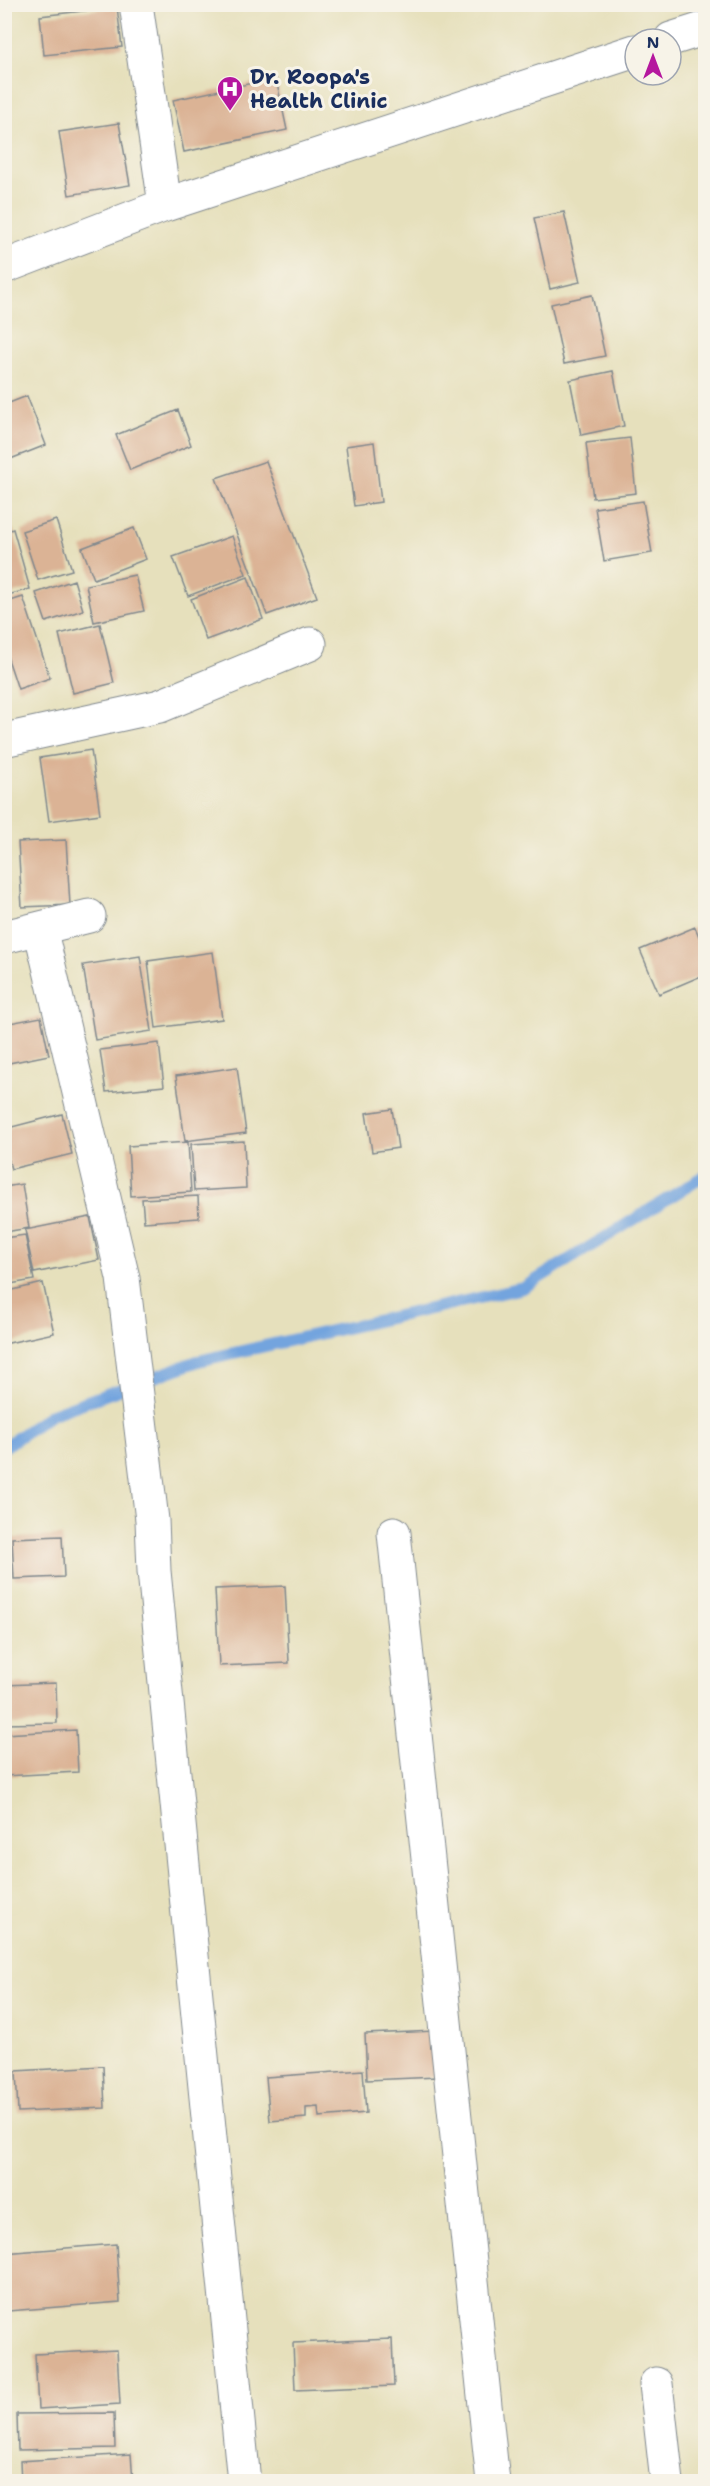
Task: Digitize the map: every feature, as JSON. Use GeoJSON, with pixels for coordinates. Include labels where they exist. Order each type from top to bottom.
{"type":"FeatureCollection","features":[{"type":"Feature","properties":{"kind":"street"},"geometry":{"type":"LineString","coordinates":[[136,4],[165,205]]}},
{"type":"Feature","properties":{"kind":"street"},"geometry":{"type":"LineString","coordinates":[[683,35],[705,28]]}},
{"type":"Feature","properties":{"kind":"street"},"geometry":{"type":"LineString","coordinates":[[4,267],[165,205],[623,55]]}},
{"type":"Feature","properties":{"kind":"street"},"geometry":{"type":"LineString","coordinates":[[4,740],[160,706],[310,644]]}},
{"type":"Feature","properties":{"kind":"street"},"geometry":{"type":"LineString","coordinates":[[4,937],[89,916]]}},
{"type":"Feature","properties":{"kind":"street"},"geometry":{"type":"LineString","coordinates":[[40,928],[123,1278],[152,1520],[155,1582],[244,2481]]}},
{"type":"Feature","properties":{"kind":"street"},"geometry":{"type":"LineString","coordinates":[[394,1533],[493,2481]]}},
{"type":"Feature","properties":{"kind":"street"},"geometry":{"type":"LineString","coordinates":[[656,2384],[667,2481]]}},
{"type":"Feature","properties":{"kind":"building"},"geometry":{"type":"Polygon","coordinates":[[[117,7],[122,47],[44,55],[40,16],[117,7]]]}},
{"type":"Feature","properties":{"kind":"building"},"geometry":{"type":"Polygon","coordinates":[[[276,78],[287,130],[184,152],[173,100],[276,78]]]}},
{"type":"Feature","properties":{"kind":"building"},"geometry":{"type":"Polygon","coordinates":[[[119,123],[130,185],[69,195],[59,132],[119,123]]]}},
{"type":"Feature","properties":{"kind":"building"},"geometry":{"type":"Polygon","coordinates":[[[564,212],[580,282],[550,289],[534,218],[564,212]]]}},
{"type":"Feature","properties":{"kind":"building"},"geometry":{"type":"Polygon","coordinates":[[[592,295],[605,356],[564,364],[551,304],[592,295]]]}},
{"type":"Feature","properties":{"kind":"building"},"geometry":{"type":"Polygon","coordinates":[[[613,371],[624,426],[581,435],[570,380],[613,371]]]}},
{"type":"Feature","properties":{"kind":"building"},"geometry":{"type":"Polygon","coordinates":[[[27,396],[46,445],[8,460],[4,453],[4,405],[27,396]]]}},
{"type":"Feature","properties":{"kind":"building"},"geometry":{"type":"Polygon","coordinates":[[[178,410],[191,445],[130,470],[116,435],[178,410]]]}},
{"type":"Feature","properties":{"kind":"building"},"geometry":{"type":"Polygon","coordinates":[[[630,438],[636,493],[593,498],[586,443],[630,438]]]}},
{"type":"Feature","properties":{"kind":"building"},"geometry":{"type":"Polygon","coordinates":[[[374,442],[381,502],[354,506],[346,446],[374,442]]]}},
{"type":"Feature","properties":{"kind":"building"},"geometry":{"type":"Polygon","coordinates":[[[266,461],[317,597],[267,615],[216,478],[266,461]]]}},
{"type":"Feature","properties":{"kind":"building"},"geometry":{"type":"Polygon","coordinates":[[[643,501],[652,553],[604,561],[595,508],[643,501]]]}},
{"type":"Feature","properties":{"kind":"building"},"geometry":{"type":"Polygon","coordinates":[[[56,520],[72,570],[38,580],[22,531],[56,520]]]}},
{"type":"Feature","properties":{"kind":"building"},"geometry":{"type":"Polygon","coordinates":[[[134,528],[146,559],[94,579],[82,548],[134,528]]]}},
{"type":"Feature","properties":{"kind":"building"},"geometry":{"type":"Polygon","coordinates":[[[13,529],[30,589],[4,596],[4,532],[13,529]]]}},
{"type":"Feature","properties":{"kind":"building"},"geometry":{"type":"Polygon","coordinates":[[[232,536],[246,574],[188,596],[173,557],[232,536]]]}},
{"type":"Feature","properties":{"kind":"building"},"geometry":{"type":"Polygon","coordinates":[[[135,575],[144,611],[94,622],[86,585],[135,575]]]}},
{"type":"Feature","properties":{"kind":"building"},"geometry":{"type":"Polygon","coordinates":[[[248,577],[263,619],[206,640],[191,599],[248,577]]]}},
{"type":"Feature","properties":{"kind":"building"},"geometry":{"type":"Polygon","coordinates":[[[74,580],[83,610],[46,622],[36,593],[74,580]]]}},
{"type":"Feature","properties":{"kind":"building"},"geometry":{"type":"Polygon","coordinates":[[[23,597],[50,678],[18,689],[4,647],[4,603],[23,597]]]}},
{"type":"Feature","properties":{"kind":"building"},"geometry":{"type":"Polygon","coordinates":[[[100,624],[114,683],[73,693],[59,634],[100,624]]]}},
{"type":"Feature","properties":{"kind":"building"},"geometry":{"type":"Polygon","coordinates":[[[91,750],[100,814],[49,821],[40,758],[91,750]]]}},
{"type":"Feature","properties":{"kind":"building"},"geometry":{"type":"Polygon","coordinates":[[[66,840],[70,905],[22,907],[18,842],[66,840]]]}},
{"type":"Feature","properties":{"kind":"building"},"geometry":{"type":"Polygon","coordinates":[[[695,927],[706,953],[706,974],[659,994],[640,950],[695,927]]]}},
{"type":"Feature","properties":{"kind":"building"},"geometry":{"type":"Polygon","coordinates":[[[213,952],[222,1019],[156,1028],[148,961],[213,952]]]}},
{"type":"Feature","properties":{"kind":"building"},"geometry":{"type":"Polygon","coordinates":[[[140,956],[152,1031],[95,1040],[83,965],[140,956]]]}},
{"type":"Feature","properties":{"kind":"building"},"geometry":{"type":"Polygon","coordinates":[[[41,1017],[49,1055],[4,1064],[4,1024],[41,1017]]]}},
{"type":"Feature","properties":{"kind":"building"},"geometry":{"type":"Polygon","coordinates":[[[159,1043],[164,1086],[106,1092],[100,1050],[159,1043]]]}},
{"type":"Feature","properties":{"kind":"building"},"geometry":{"type":"Polygon","coordinates":[[[237,1067],[246,1133],[185,1141],[176,1076],[237,1067]]]}},
{"type":"Feature","properties":{"kind":"building"},"geometry":{"type":"Polygon","coordinates":[[[392,1109],[398,1148],[372,1152],[366,1113],[392,1109]]]}},
{"type":"Feature","properties":{"kind":"building"},"geometry":{"type":"Polygon","coordinates":[[[62,1114],[72,1154],[11,1169],[4,1144],[4,1129],[62,1114]]]}},
{"type":"Feature","properties":{"kind":"building"},"geometry":{"type":"Polygon","coordinates":[[[244,1141],[246,1188],[194,1191],[191,1144],[244,1141]]]}},
{"type":"Feature","properties":{"kind":"building"},"geometry":{"type":"Polygon","coordinates":[[[188,1142],[191,1192],[131,1196],[128,1146],[188,1142]]]}},
{"type":"Feature","properties":{"kind":"building"},"geometry":{"type":"Polygon","coordinates":[[[22,1184],[29,1228],[5,1232],[5,1187],[22,1184]]]}},
{"type":"Feature","properties":{"kind":"building"},"geometry":{"type":"Polygon","coordinates":[[[198,1196],[199,1218],[144,1222],[142,1199],[198,1196]]]}},
{"type":"Feature","properties":{"kind":"building"},"geometry":{"type":"Polygon","coordinates":[[[90,1217],[99,1260],[34,1273],[25,1230],[90,1217]]]}},
{"type":"Feature","properties":{"kind":"building"},"geometry":{"type":"Polygon","coordinates":[[[25,1235],[34,1280],[4,1285],[4,1238],[25,1235]]]}},
{"type":"Feature","properties":{"kind":"building"},"geometry":{"type":"Polygon","coordinates":[[[43,1283],[54,1333],[4,1344],[4,1292],[43,1283]]]}},
{"type":"Feature","properties":{"kind":"building"},"geometry":{"type":"Polygon","coordinates":[[[62,1536],[64,1577],[14,1579],[12,1538],[62,1536]]]}},
{"type":"Feature","properties":{"kind":"building"},"geometry":{"type":"Polygon","coordinates":[[[4,1540],[7,1540],[8,1581],[4,1581],[4,1540]]]}},
{"type":"Feature","properties":{"kind":"building"},"geometry":{"type":"Polygon","coordinates":[[[285,1586],[289,1663],[219,1666],[215,1589],[285,1586]]]}},
{"type":"Feature","properties":{"kind":"building"},"geometry":{"type":"Polygon","coordinates":[[[56,1683],[57,1723],[4,1724],[4,1685],[56,1683]]]}},
{"type":"Feature","properties":{"kind":"building"},"geometry":{"type":"Polygon","coordinates":[[[76,1730],[78,1772],[4,1776],[4,1734],[76,1730]]]}},
{"type":"Feature","properties":{"kind":"building"},"geometry":{"type":"Polygon","coordinates":[[[436,2031],[438,2077],[367,2080],[365,2034],[436,2031]]]}},
{"type":"Feature","properties":{"kind":"building"},"geometry":{"type":"Polygon","coordinates":[[[103,2066],[105,2108],[18,2112],[16,2071],[103,2066]]]}},
{"type":"Feature","properties":{"kind":"building"},"geometry":{"type":"Polygon","coordinates":[[[363,2070],[366,2113],[319,2117],[318,2107],[306,2108],[306,2118],[270,2121],[266,2077],[363,2070]]]}},
{"type":"Feature","properties":{"kind":"building"},"geometry":{"type":"Polygon","coordinates":[[[116,2244],[120,2302],[8,2311],[4,2253],[116,2244]]]}},
{"type":"Feature","properties":{"kind":"building"},"geometry":{"type":"Polygon","coordinates":[[[392,2339],[394,2386],[295,2390],[293,2343],[392,2339]]]}},
{"type":"Feature","properties":{"kind":"building"},"geometry":{"type":"Polygon","coordinates":[[[117,2350],[120,2404],[38,2409],[35,2354],[117,2350]]]}},
{"type":"Feature","properties":{"kind":"building"},"geometry":{"type":"Polygon","coordinates":[[[114,2413],[115,2448],[18,2450],[17,2414],[114,2413]]]}},
{"type":"Feature","properties":{"kind":"building"},"geometry":{"type":"Polygon","coordinates":[[[131,2454],[133,2482],[21,2482],[20,2461],[131,2454]]]}},
{"type":"Feature","properties":{"kind":"waterway"},"geometry":{"type":"LineString","coordinates":[[4,1447],[52,1414],[198,1361],[523,1288],[706,1175]]}},
{"type":"Feature","properties":{"kind":"place","name":"Dr. Roopa's Health Clinic"},"geometry":{"type":"Point","coordinates":[230,112]}}]}
